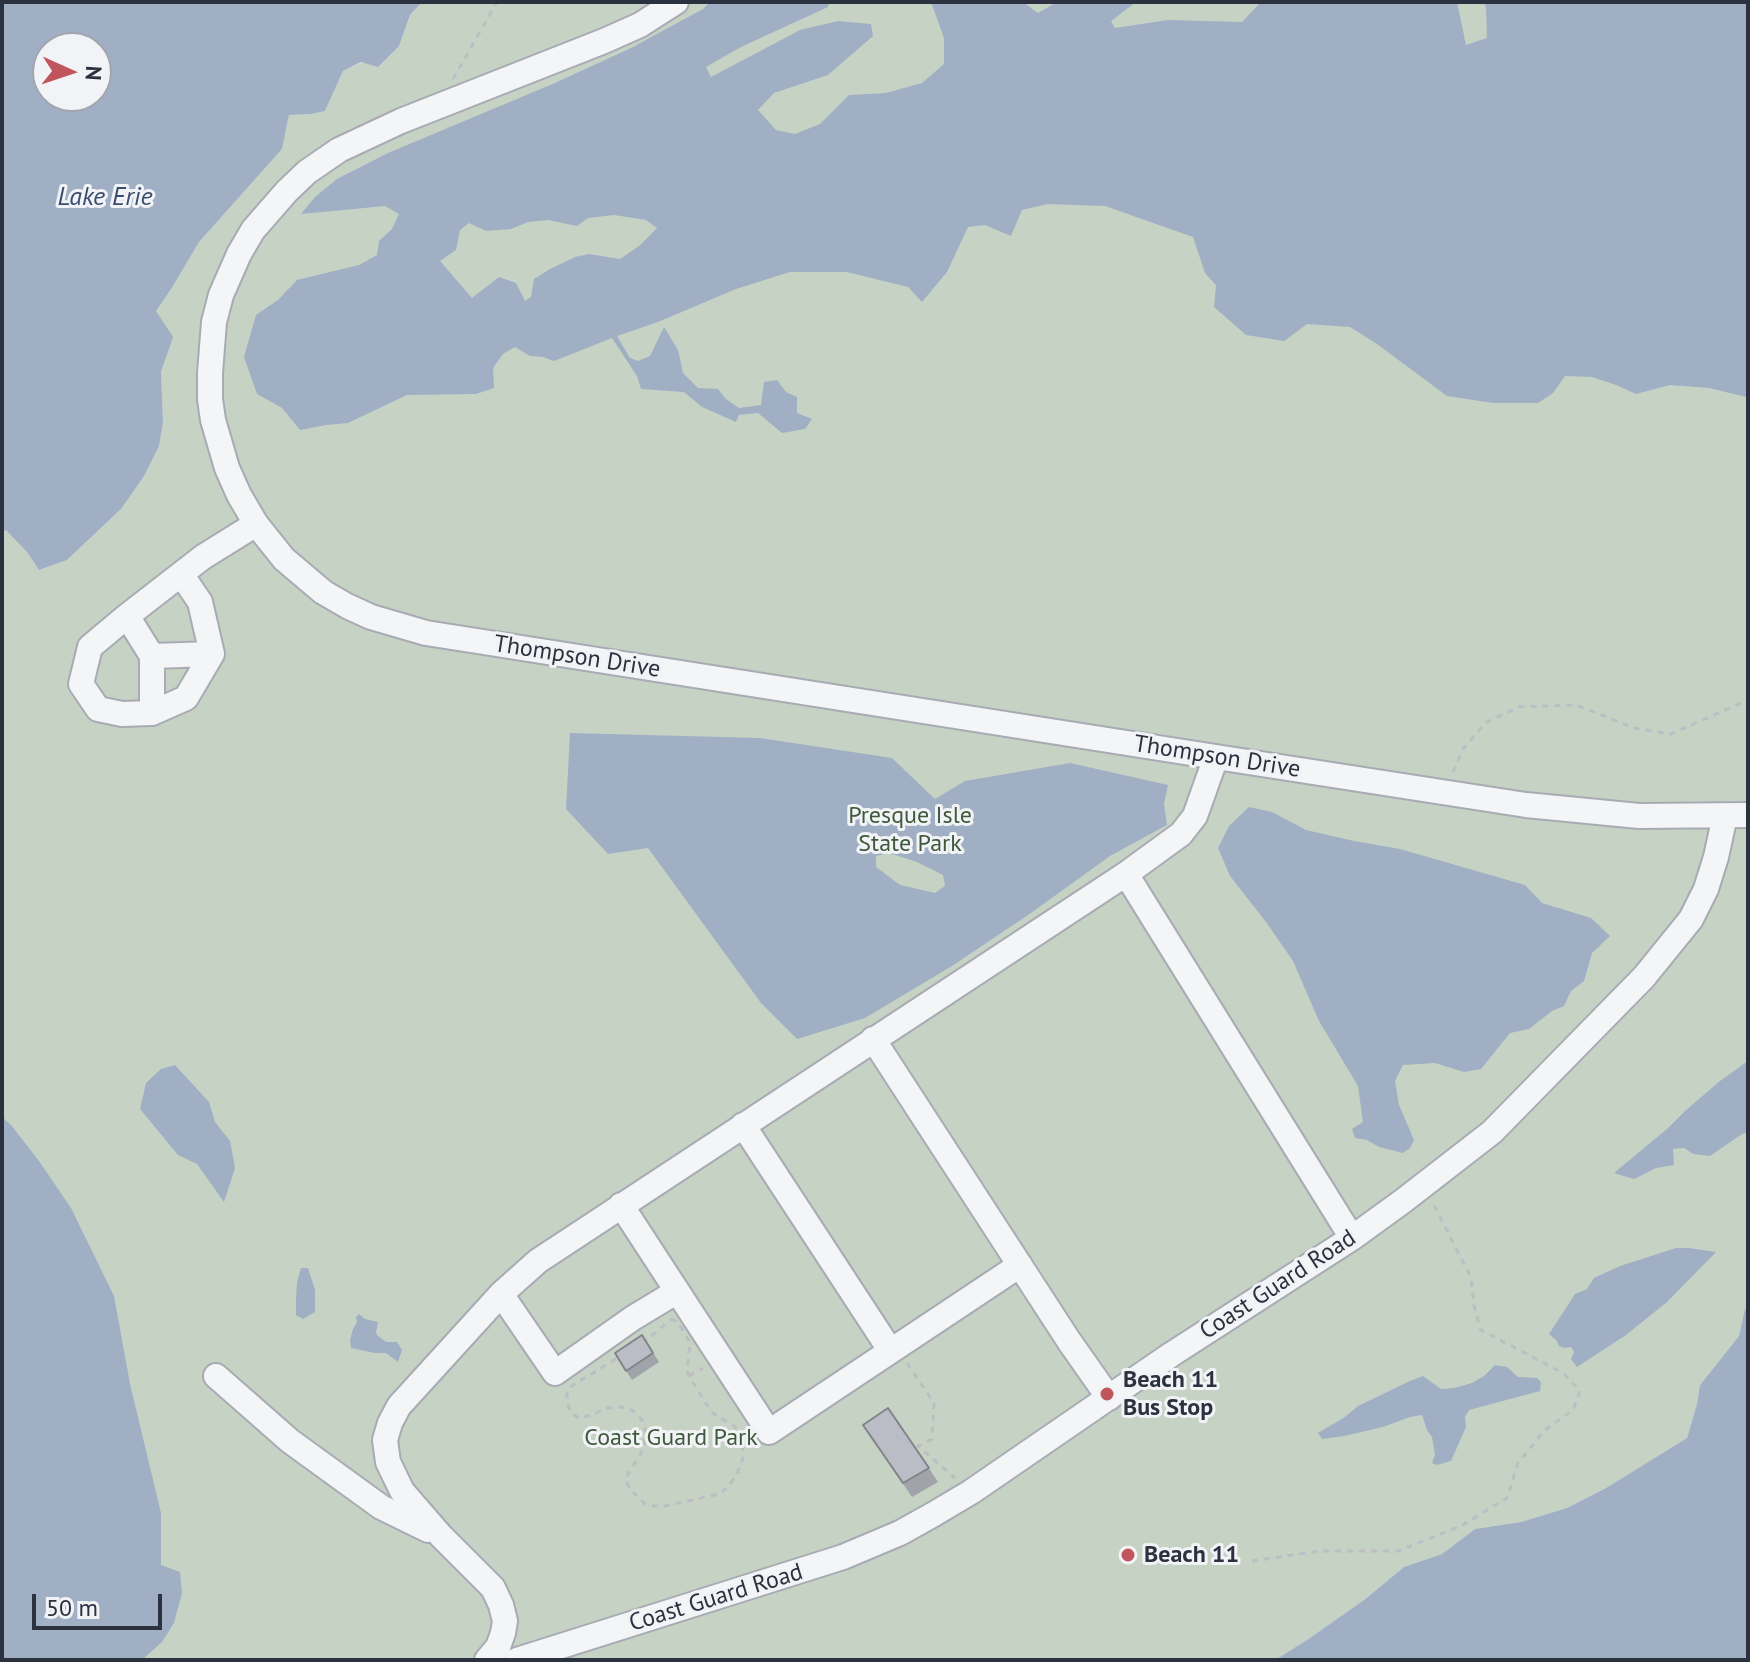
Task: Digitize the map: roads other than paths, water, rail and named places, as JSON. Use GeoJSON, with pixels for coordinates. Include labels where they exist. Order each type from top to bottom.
{"type":"FeatureCollection","features":[{"type":"Feature","properties":{"kind":"street","name":"Thompson Drive"},"geometry":{"type":"LineString","coordinates":[[676,2],[640,25],[604,41],[401,121],[339,150],[307,172],[253,230],[230,273],[214,322],[210,399],[213,420],[227,468],[256,524],[284,559],[323,592],[371,617],[426,633],[1526,805],[1639,816],[1736,815]]}},
{"type":"Feature","properties":{"kind":"street"},"geometry":{"type":"LineString","coordinates":[[181,574],[200,602],[212,654],[186,698],[152,713],[122,714],[98,709],[81,684],[90,647],[127,616],[181,574],[203,557],[256,524]]}},
{"type":"Feature","properties":{"kind":"street"},"geometry":{"type":"LineString","coordinates":[[127,616],[152,656],[152,713]]}},
{"type":"Feature","properties":{"kind":"street"},"geometry":{"type":"LineString","coordinates":[[152,656],[212,654]]}},
{"type":"Feature","properties":{"kind":"street"},"geometry":{"type":"LineString","coordinates":[[487,1660],[498,1647],[503,1633],[505,1621],[501,1605],[493,1588],[402,1491],[388,1462],[385,1440],[399,1406],[501,1294],[538,1261],[1126,874],[1181,834],[1195,816],[1216,757]]}},
{"type":"Feature","properties":{"kind":"street","name":"Coast Guard Road"},"geometry":{"type":"LineString","coordinates":[[517,1660],[843,1557],[900,1533],[971,1492],[1352,1238],[1492,1132],[1644,977],[1691,919],[1736,815]]}},
{"type":"Feature","properties":{"kind":"street"},"geometry":{"type":"LineString","coordinates":[[1126,874],[1352,1238]]}},
{"type":"Feature","properties":{"kind":"street"},"geometry":{"type":"LineString","coordinates":[[873,1039],[1109,1398]]}},
{"type":"Feature","properties":{"kind":"street"},"geometry":{"type":"LineString","coordinates":[[743,1125],[893,1348]]}},
{"type":"Feature","properties":{"kind":"street"},"geometry":{"type":"LineString","coordinates":[[621,1205],[769,1432],[1020,1265]]}},
{"type":"Feature","properties":{"kind":"street"},"geometry":{"type":"LineString","coordinates":[[501,1294],[555,1373],[676,1292]]}},
{"type":"Feature","properties":{"kind":"street"},"geometry":{"type":"LineString","coordinates":[[216,1376],[290,1441],[381,1507],[441,1536]]}},
{"type":"Feature","properties":{"kind":"water","name":"Lake Erie"},"geometry":{"type":"Polygon","coordinates":[[[2,2],[422,2],[410,15],[399,46],[378,67],[361,62],[343,71],[325,111],[289,115],[282,149],[199,242],[156,311],[173,337],[161,372],[163,422],[159,446],[144,476],[121,509],[67,560],[39,570],[6,530],[2,532],[2,2]]]}},
{"type":"Feature","properties":{"kind":"water"},"geometry":{"type":"Polygon","coordinates":[[[710,2],[829,2],[828,7],[741,47],[706,67],[711,77],[800,30],[838,21],[871,24],[873,36],[828,75],[774,93],[758,110],[776,130],[795,134],[820,124],[849,95],[886,93],[922,83],[944,64],[944,38],[931,2],[1023,2],[1038,13],[1057,2],[1136,2],[1111,21],[1115,28],[1168,20],[1242,22],[1261,2],[1457,2],[1466,45],[1487,38],[1484,2],[1748,2],[1748,394],[1746,397],[1709,388],[1670,385],[1636,394],[1592,377],[1565,376],[1553,393],[1538,403],[1493,403],[1447,396],[1350,327],[1307,324],[1284,341],[1246,335],[1214,307],[1216,285],[1205,273],[1193,237],[1105,206],[1048,204],[1022,210],[1011,236],[985,225],[968,227],[947,272],[922,302],[908,287],[847,272],[790,272],[736,289],[617,336],[630,358],[638,361],[650,356],[664,327],[678,350],[683,373],[698,388],[718,389],[739,408],[761,405],[764,382],[777,380],[786,392],[797,397],[797,413],[812,419],[805,429],[782,433],[758,413],[739,415],[736,422],[702,407],[684,392],[641,389],[637,376],[612,338],[554,361],[530,356],[515,347],[503,354],[493,368],[494,388],[476,394],[407,395],[348,423],[300,430],[282,408],[257,394],[244,357],[256,315],[278,300],[297,280],[359,265],[377,255],[379,241],[392,229],[399,214],[385,206],[301,214],[315,197],[337,179],[388,153],[555,83],[631,48],[703,9],[710,2]],[[614,215],[588,218],[577,226],[548,220],[486,231],[469,223],[460,230],[456,250],[440,261],[472,298],[499,277],[516,283],[525,301],[531,297],[534,279],[575,257],[589,254],[620,259],[657,228],[646,220],[614,215]]]}},
{"type":"Feature","properties":{"kind":"water"},"geometry":{"type":"Polygon","coordinates":[[[570,733],[760,738],[892,758],[935,799],[965,781],[1070,763],[1168,785],[1164,804],[1167,825],[1110,856],[952,966],[865,1018],[797,1039],[761,1003],[648,848],[608,854],[566,809],[570,733]],[[889,853],[876,856],[876,867],[900,885],[935,893],[945,886],[943,875],[889,853]]]}},
{"type":"Feature","properties":{"kind":"water"},"geometry":{"type":"Polygon","coordinates":[[[1249,807],[1272,812],[1306,830],[1400,849],[1525,885],[1542,903],[1591,918],[1610,936],[1592,953],[1584,981],[1571,991],[1564,1006],[1552,1011],[1529,1029],[1510,1033],[1481,1069],[1464,1072],[1435,1063],[1403,1065],[1395,1081],[1399,1105],[1414,1140],[1403,1153],[1379,1147],[1355,1138],[1352,1129],[1363,1122],[1358,1086],[1319,1021],[1293,961],[1230,876],[1218,848],[1229,826],[1249,807]]]}},
{"type":"Feature","properties":{"kind":"water"},"geometry":{"type":"Polygon","coordinates":[[[1748,1061],[1748,1132],[1710,1156],[1693,1154],[1684,1148],[1673,1149],[1674,1165],[1656,1168],[1634,1179],[1614,1173],[1720,1081],[1748,1061]]]}},
{"type":"Feature","properties":{"kind":"water"},"geometry":{"type":"Polygon","coordinates":[[[175,1065],[209,1102],[215,1122],[230,1141],[235,1168],[224,1202],[197,1164],[178,1155],[140,1109],[146,1083],[161,1069],[175,1065]]]}},
{"type":"Feature","properties":{"kind":"water"},"geometry":{"type":"Polygon","coordinates":[[[2,1117],[39,1161],[71,1208],[114,1296],[130,1384],[161,1513],[161,1565],[180,1572],[182,1593],[174,1623],[162,1642],[142,1660],[2,1660],[2,1117]]]}},
{"type":"Feature","properties":{"kind":"water"},"geometry":{"type":"Polygon","coordinates":[[[1676,1248],[1716,1252],[1667,1302],[1626,1335],[1577,1367],[1571,1359],[1574,1352],[1571,1347],[1559,1346],[1549,1334],[1575,1294],[1587,1289],[1594,1278],[1620,1266],[1676,1248]]]}},
{"type":"Feature","properties":{"kind":"water"},"geometry":{"type":"Polygon","coordinates":[[[301,1268],[308,1268],[315,1290],[315,1312],[303,1319],[296,1315],[297,1282],[301,1268]]]}},
{"type":"Feature","properties":{"kind":"water"},"geometry":{"type":"Polygon","coordinates":[[[1748,1308],[1748,1660],[1275,1660],[1364,1600],[1404,1567],[1442,1554],[1475,1529],[1521,1522],[1567,1508],[1687,1438],[1700,1385],[1739,1336],[1745,1309],[1748,1308]]]}},
{"type":"Feature","properties":{"kind":"water"},"geometry":{"type":"Polygon","coordinates":[[[359,1314],[378,1322],[376,1333],[386,1342],[397,1342],[402,1350],[398,1362],[386,1353],[351,1348],[350,1340],[359,1314]]]}},
{"type":"Feature","properties":{"kind":"water"},"geometry":{"type":"Polygon","coordinates":[[[1495,1365],[1507,1367],[1518,1377],[1537,1378],[1541,1382],[1540,1391],[1469,1410],[1465,1417],[1466,1427],[1451,1461],[1437,1465],[1432,1463],[1435,1455],[1432,1437],[1422,1415],[1344,1436],[1322,1439],[1318,1433],[1358,1406],[1423,1376],[1441,1389],[1454,1388],[1472,1383],[1495,1365]]]}},
{"type":"Feature","properties":{"kind":"place","name":"Beach 11 Bus Stop"},"geometry":{"type":"Point","coordinates":[1107,1394]}},
{"type":"Feature","properties":{"kind":"place","name":"Beach 11"},"geometry":{"type":"Point","coordinates":[1128,1555]}},
{"type":"Feature","properties":{"kind":"park label","name":"Presque Isle State Park"},"geometry":{"type":"Point","coordinates":[910,830]}},
{"type":"Feature","properties":{"kind":"park label","name":"Coast Guard Park"},"geometry":{"type":"Point","coordinates":[671,1438]}}]}
